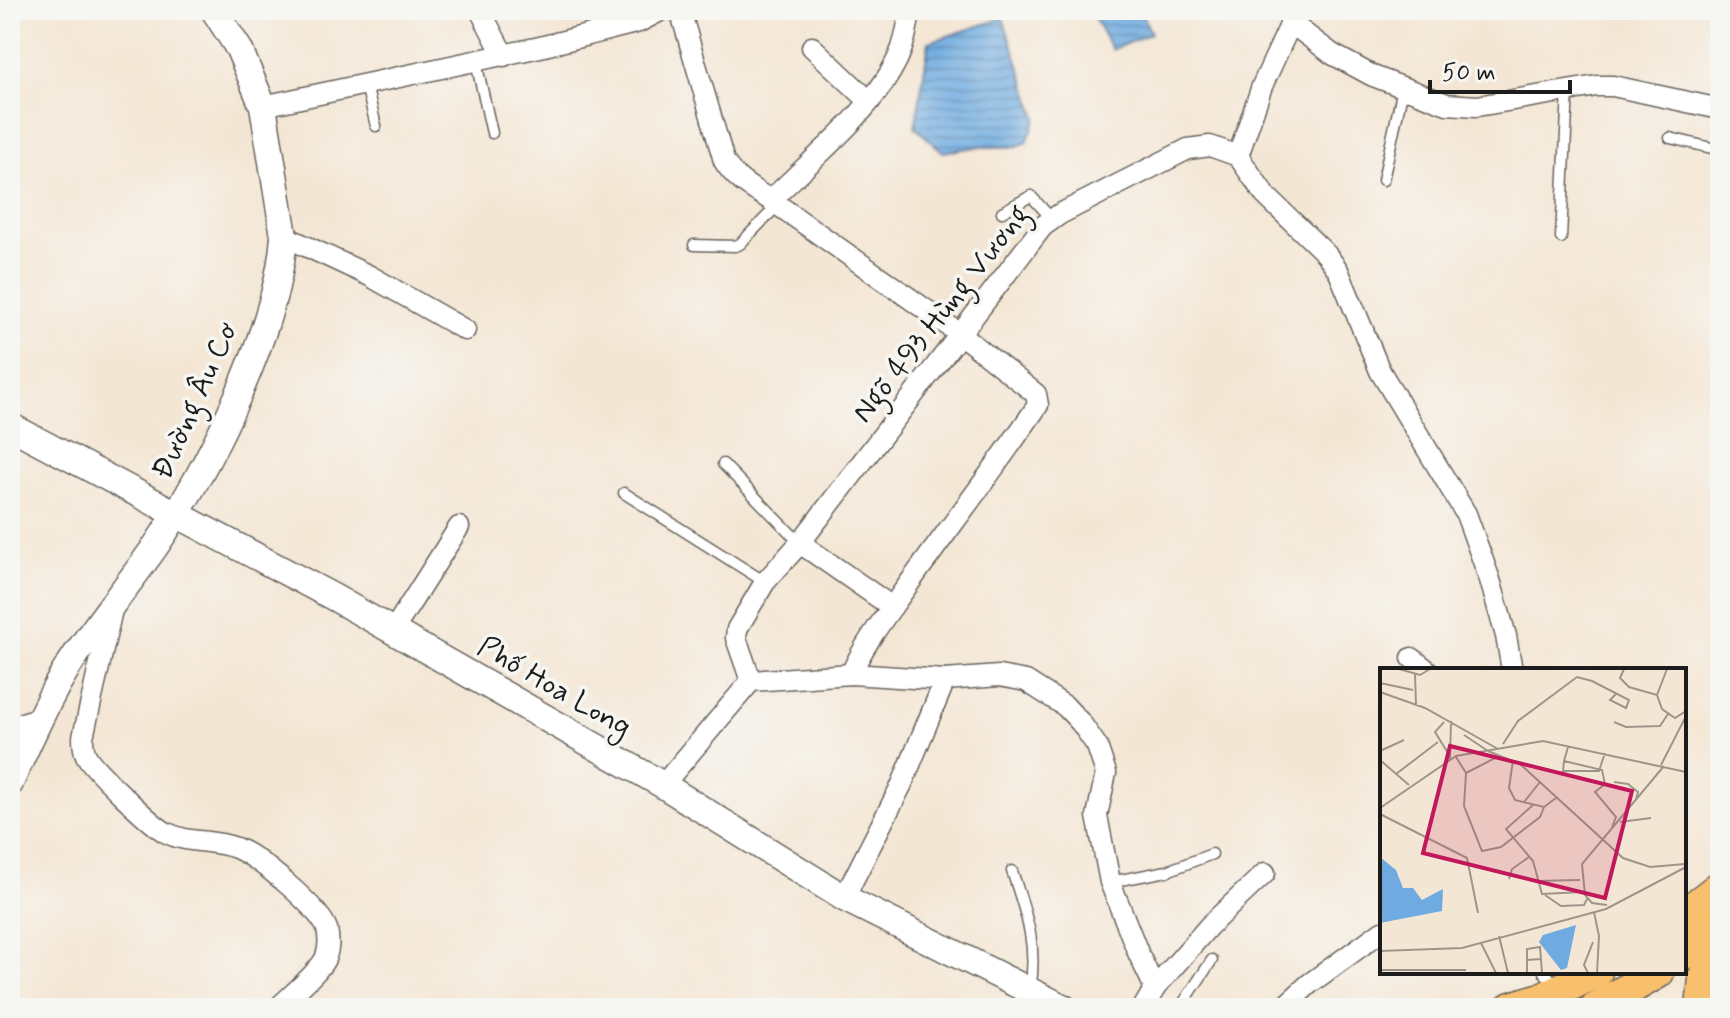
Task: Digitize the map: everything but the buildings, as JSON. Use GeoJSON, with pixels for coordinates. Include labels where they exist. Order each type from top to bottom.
{"type":"FeatureCollection","features":[{"type":"Feature","properties":{"kind":"main road"},"geometry":{"type":"LineString","coordinates":[[1686,951],[1713,918]]}},
{"type":"Feature","properties":{"kind":"main road"},"geometry":{"type":"LineString","coordinates":[[1702,1008],[1713,918]]}},
{"type":"Feature","properties":{"kind":"main road"},"geometry":{"type":"LineString","coordinates":[[1511,1008],[1552,981],[1586,974]]}},
{"type":"Feature","properties":{"kind":"main road"},"geometry":{"type":"LineString","coordinates":[[1596,1008],[1655,974]]}},
{"type":"Feature","properties":{"kind":"street","name":"Đường Âu Cơ"},"geometry":{"type":"LineString","coordinates":[[10,783],[65,673],[177,514],[208,458],[252,360],[270,303],[283,253],[284,236],[263,106],[239,49],[214,10]]}},
{"type":"Feature","properties":{"kind":"street"},"geometry":{"type":"LineString","coordinates":[[480,10],[504,56]]}},
{"type":"Feature","properties":{"kind":"street"},"geometry":{"type":"LineString","coordinates":[[263,106],[504,56],[639,22],[662,10]]}},
{"type":"Feature","properties":{"kind":"street"},"geometry":{"type":"LineString","coordinates":[[680,10],[724,161],[737,178],[960,334],[1036,394],[1038,405],[892,607],[859,655],[851,674]]}},
{"type":"Feature","properties":{"kind":"street"},"geometry":{"type":"LineString","coordinates":[[775,202],[869,101],[898,58],[910,10]]}},
{"type":"Feature","properties":{"kind":"street"},"geometry":{"type":"LineString","coordinates":[[1512,668],[1490,580],[1466,514],[1380,371],[1338,270],[1326,254],[1265,195],[1238,156],[1262,86],[1289,16],[1332,54],[1373,76],[1447,104],[1477,106],[1568,90],[1613,86],[1720,109]]}},
{"type":"Feature","properties":{"kind":"street"},"geometry":{"type":"LineString","coordinates":[[812,47],[869,101]]}},
{"type":"Feature","properties":{"kind":"street","name":"Ngõ 493 Hùng Vương"},"geometry":{"type":"LineString","coordinates":[[751,681],[736,638],[737,629],[765,582],[800,543],[1051,218],[1188,149],[1210,146],[1238,156]]}},
{"type":"Feature","properties":{"kind":"street"},"geometry":{"type":"LineString","coordinates":[[284,236],[370,276],[465,330]]}},
{"type":"Feature","properties":{"kind":"street","name":"Phố Hoa Long"},"geometry":{"type":"LineString","coordinates":[[10,426],[393,631],[663,785],[844,898],[1064,1008]]}},
{"type":"Feature","properties":{"kind":"street"},"geometry":{"type":"LineString","coordinates":[[393,631],[459,527]]}},
{"type":"Feature","properties":{"kind":"street"},"geometry":{"type":"LineString","coordinates":[[800,543],[892,607]]}},
{"type":"Feature","properties":{"kind":"street"},"geometry":{"type":"LineString","coordinates":[[113,606],[83,737],[86,756],[124,797],[162,830],[178,838],[212,841],[236,848],[257,858],[309,904],[326,927],[329,946],[324,961],[278,1008]]}},
{"type":"Feature","properties":{"kind":"street"},"geometry":{"type":"LineString","coordinates":[[663,785],[751,681],[851,674],[945,680],[999,676],[1026,681],[1065,706],[1097,746],[1106,773],[1097,816],[1110,882],[1155,988]]}},
{"type":"Feature","properties":{"kind":"street"},"geometry":{"type":"LineString","coordinates":[[844,898],[902,784],[945,680]]}},
{"type":"Feature","properties":{"kind":"street"},"geometry":{"type":"LineString","coordinates":[[10,727],[41,717]]}},
{"type":"Feature","properties":{"kind":"street"},"geometry":{"type":"LineString","coordinates":[[1143,1008],[1155,988],[1209,926],[1265,873]]}},
{"type":"Feature","properties":{"kind":"street"},"geometry":{"type":"LineString","coordinates":[[1283,1008],[1309,984],[1380,932]]}},
{"type":"Feature","properties":{"kind":"lane"},"geometry":{"type":"LineString","coordinates":[[476,62],[492,133]]}},
{"type":"Feature","properties":{"kind":"lane"},"geometry":{"type":"LineString","coordinates":[[366,85],[376,126]]}},
{"type":"Feature","properties":{"kind":"lane"},"geometry":{"type":"LineString","coordinates":[[1383,180],[1403,88]]}},
{"type":"Feature","properties":{"kind":"lane"},"geometry":{"type":"LineString","coordinates":[[1561,238],[1568,90]]}},
{"type":"Feature","properties":{"kind":"lane"},"geometry":{"type":"LineString","coordinates":[[1670,138],[1720,150]]}},
{"type":"Feature","properties":{"kind":"lane"},"geometry":{"type":"LineString","coordinates":[[1002,212],[1031,196],[1051,218]]}},
{"type":"Feature","properties":{"kind":"lane"},"geometry":{"type":"LineString","coordinates":[[694,245],[740,244],[775,202]]}},
{"type":"Feature","properties":{"kind":"lane"},"geometry":{"type":"LineString","coordinates":[[1717,267],[1720,254]]}},
{"type":"Feature","properties":{"kind":"lane"},"geometry":{"type":"LineString","coordinates":[[723,464],[800,543]]}},
{"type":"Feature","properties":{"kind":"lane"},"geometry":{"type":"LineString","coordinates":[[624,493],[765,582]]}},
{"type":"Feature","properties":{"kind":"lane"},"geometry":{"type":"LineString","coordinates":[[1110,882],[1187,866],[1212,854]]}},
{"type":"Feature","properties":{"kind":"lane"},"geometry":{"type":"LineString","coordinates":[[1012,871],[1034,946],[1035,965],[1030,992]]}},
{"type":"Feature","properties":{"kind":"lane"},"geometry":{"type":"LineString","coordinates":[[1180,1008],[1212,960]]}},
{"type":"Feature","properties":{"kind":"water"},"geometry":{"type":"Polygon","coordinates":[[[1090,10],[1140,10],[1151,33],[1112,50],[1090,10]]]}},
{"type":"Feature","properties":{"kind":"water"},"geometry":{"type":"Polygon","coordinates":[[[1003,18],[1037,118],[1027,142],[1015,147],[977,147],[943,152],[915,127],[929,42],[1003,18]]]}}]}
